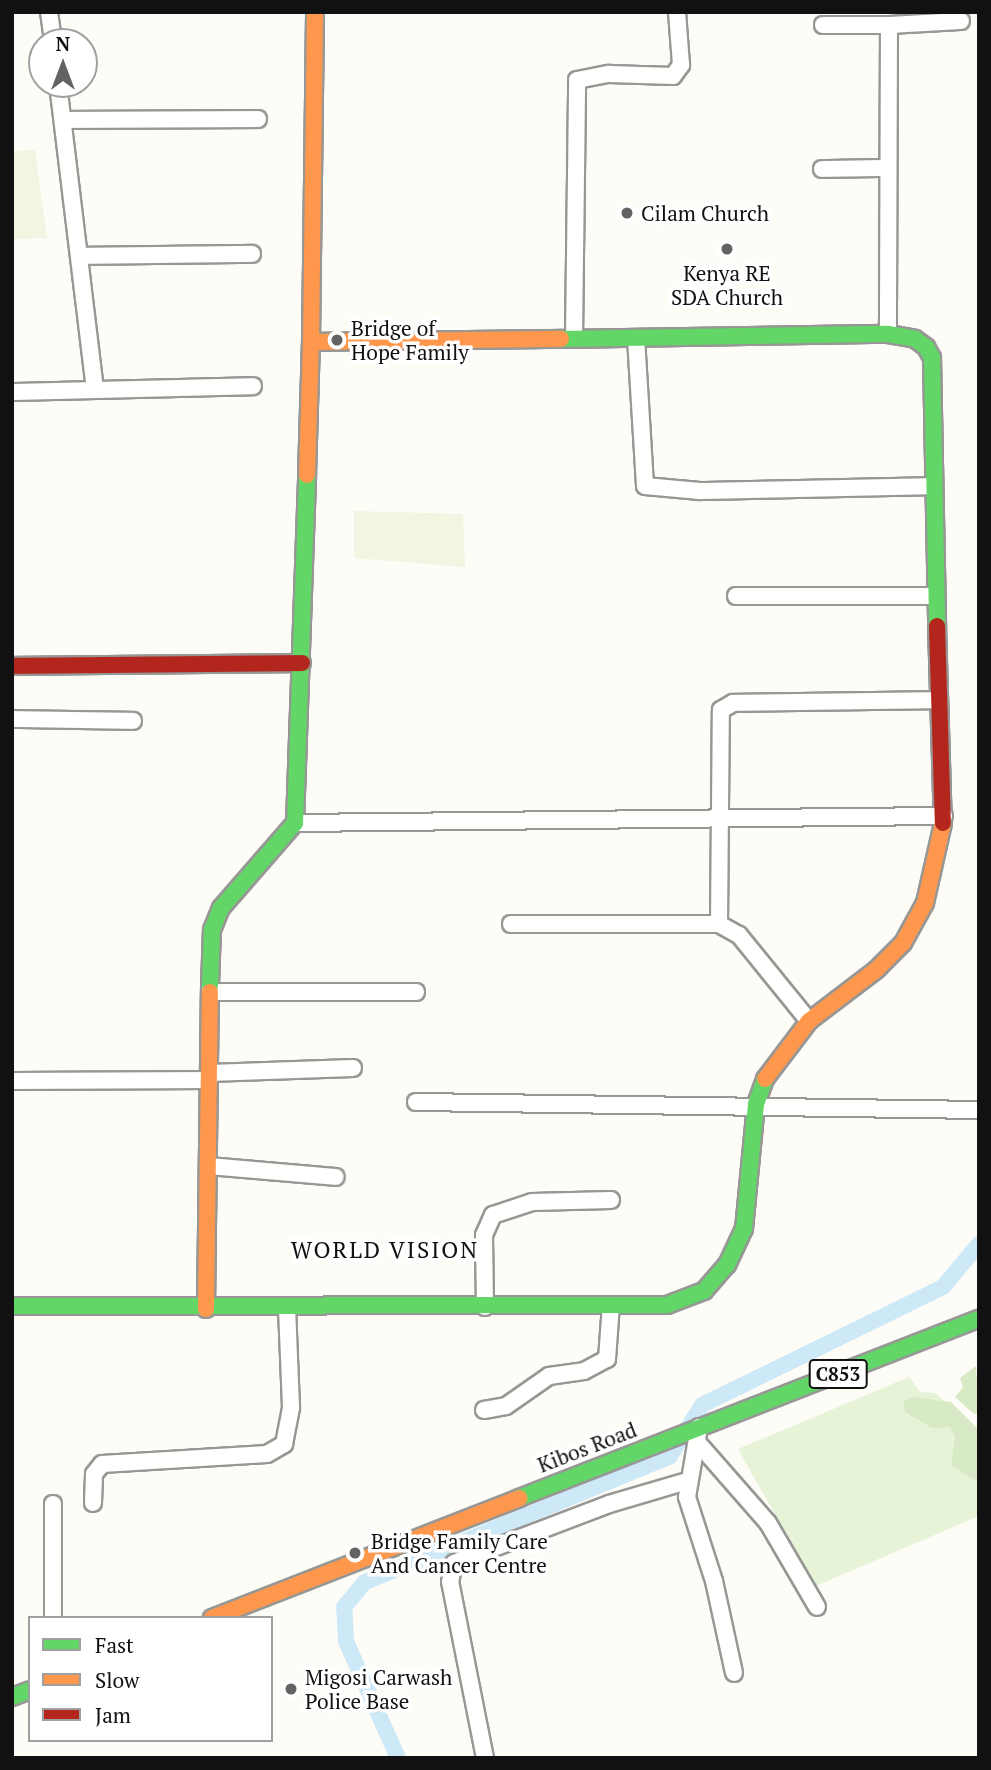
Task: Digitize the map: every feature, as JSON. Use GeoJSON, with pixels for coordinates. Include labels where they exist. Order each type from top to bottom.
{"type":"FeatureCollection","features":[{"type":"Feature","properties":{"kind":"street"},"geometry":{"type":"LineString","coordinates":[[206,1309],[212,930],[221,908],[295,823],[311,342],[315,12]]}},
{"type":"Feature","properties":{"kind":"street"},"geometry":{"type":"LineString","coordinates":[[573,338],[577,79],[609,74],[673,76],[681,65],[677,12]]}},
{"type":"Feature","properties":{"kind":"street"},"geometry":{"type":"LineString","coordinates":[[823,25],[961,21]]}},
{"type":"Feature","properties":{"kind":"street"},"geometry":{"type":"LineString","coordinates":[[888,334],[890,25]]}},
{"type":"Feature","properties":{"kind":"street"},"geometry":{"type":"LineString","coordinates":[[60,98],[95,390]]}},
{"type":"Feature","properties":{"kind":"street"},"geometry":{"type":"LineString","coordinates":[[63,120],[258,118]]}},
{"type":"Feature","properties":{"kind":"street"},"geometry":{"type":"LineString","coordinates":[[822,169],[888,168]]}},
{"type":"Feature","properties":{"kind":"street"},"geometry":{"type":"LineString","coordinates":[[81,256],[252,254]]}},
{"type":"Feature","properties":{"kind":"street"},"geometry":{"type":"LineString","coordinates":[[12,1306],[287,1309],[667,1305],[704,1291],[727,1265],[744,1229],[756,1104],[781,1052],[810,1021],[876,970],[903,943],[925,903],[944,816],[931,486],[932,358],[915,339],[888,334],[311,342]]}},
{"type":"Feature","properties":{"kind":"street"},"geometry":{"type":"LineString","coordinates":[[636,338],[645,486],[700,491],[931,486]]}},
{"type":"Feature","properties":{"kind":"street"},"geometry":{"type":"LineString","coordinates":[[12,392],[253,386]]}},
{"type":"Feature","properties":{"kind":"street"},"geometry":{"type":"LineString","coordinates":[[736,596],[935,596]]}},
{"type":"Feature","properties":{"kind":"street"},"geometry":{"type":"LineString","coordinates":[[12,666],[302,663]]}},
{"type":"Feature","properties":{"kind":"street"},"geometry":{"type":"LineString","coordinates":[[719,924],[719,719],[726,706],[939,700]]}},
{"type":"Feature","properties":{"kind":"street"},"geometry":{"type":"LineString","coordinates":[[12,719],[133,721]]}},
{"type":"Feature","properties":{"kind":"street"},"geometry":{"type":"LineString","coordinates":[[295,823],[944,816]]}},
{"type":"Feature","properties":{"kind":"street"},"geometry":{"type":"LineString","coordinates":[[511,924],[719,924],[739,935],[810,1021]]}},
{"type":"Feature","properties":{"kind":"street"},"geometry":{"type":"LineString","coordinates":[[211,989],[416,992]]}},
{"type":"Feature","properties":{"kind":"street"},"geometry":{"type":"LineString","coordinates":[[12,1082],[209,1077],[353,1068]]}},
{"type":"Feature","properties":{"kind":"street"},"geometry":{"type":"LineString","coordinates":[[416,1102],[756,1104],[979,1110]]}},
{"type":"Feature","properties":{"kind":"street"},"geometry":{"type":"LineString","coordinates":[[208,1166],[336,1177]]}},
{"type":"Feature","properties":{"kind":"street"},"geometry":{"type":"LineString","coordinates":[[485,1307],[485,1235],[493,1215],[532,1202],[611,1200]]}},
{"type":"Feature","properties":{"kind":"street"},"geometry":{"type":"LineString","coordinates":[[484,1410],[506,1406],[549,1376],[584,1371],[607,1359],[611,1305]]}},
{"type":"Feature","properties":{"kind":"street"},"geometry":{"type":"LineString","coordinates":[[93,1503],[94,1474],[102,1464],[267,1454],[284,1444],[291,1407],[287,1309]]}},
{"type":"Feature","properties":{"kind":"street","name":"Kibos Road"},"geometry":{"type":"LineString","coordinates":[[217,1616],[661,1442],[698,1432],[979,1320]]}},
{"type":"Feature","properties":{"kind":"street"},"geometry":{"type":"LineString","coordinates":[[698,1432],[687,1481],[687,1497],[714,1581],[734,1673]]}},
{"type":"Feature","properties":{"kind":"street"},"geometry":{"type":"LineString","coordinates":[[698,1432],[768,1523],[817,1607]]}},
{"type":"Feature","properties":{"kind":"street"},"geometry":{"type":"LineString","coordinates":[[485,1758],[450,1582],[454,1563],[608,1504],[687,1481]]}},
{"type":"Feature","properties":{"kind":"street"},"geometry":{"type":"LineString","coordinates":[[52,1504],[53,1616]]}},
{"type":"Feature","properties":{"kind":"green space"},"geometry":{"type":"Polygon","coordinates":[[[35,150],[47,238],[12,239],[12,151],[35,150]]]}},
{"type":"Feature","properties":{"kind":"green space"},"geometry":{"type":"Polygon","coordinates":[[[354,511],[463,514],[465,567],[354,558],[354,511]]]}},
{"type":"Feature","properties":{"kind":"green space"},"geometry":{"type":"Polygon","coordinates":[[[976,1366],[979,1413],[974,1414],[955,1397],[963,1387],[960,1378],[976,1366]]]}},
{"type":"Feature","properties":{"kind":"green space"},"geometry":{"type":"Polygon","coordinates":[[[909,1377],[920,1392],[935,1393],[948,1404],[979,1449],[979,1516],[816,1586],[738,1449],[909,1377]]]}},
{"type":"Feature","properties":{"kind":"green space"},"geometry":{"type":"Polygon","coordinates":[[[913,1397],[951,1402],[979,1430],[979,1483],[951,1465],[955,1437],[950,1427],[932,1428],[905,1412],[903,1402],[913,1397]]]}},
{"type":"Feature","properties":{"kind":"waterway"},"geometry":{"type":"LineString","coordinates":[[398,1758],[346,1641],[344,1607],[365,1582],[670,1456],[702,1405],[943,1287],[979,1244]]}},
{"type":"Feature","properties":{"kind":"traffic: fast"},"geometry":{"type":"LineString","coordinates":[[561,339],[888,334],[915,339],[926,347],[932,358],[937,626]]}},
{"type":"Feature","properties":{"kind":"traffic: fast"},"geometry":{"type":"LineString","coordinates":[[210,986],[212,930],[221,908],[295,823],[307,475]]}},
{"type":"Feature","properties":{"kind":"traffic: fast"},"geometry":{"type":"LineString","coordinates":[[12,1306],[667,1305],[704,1291],[727,1265],[744,1229],[756,1104],[765,1079]]}},
{"type":"Feature","properties":{"kind":"traffic: fast"},"geometry":{"type":"LineString","coordinates":[[519,1498],[979,1319]]}},
{"type":"Feature","properties":{"kind":"traffic: fast"},"geometry":{"type":"LineString","coordinates":[[12,1697],[28,1691]]}},
{"type":"Feature","properties":{"kind":"traffic: slow"},"geometry":{"type":"LineString","coordinates":[[311,342],[315,12]]}},
{"type":"Feature","properties":{"kind":"traffic: slow"},"geometry":{"type":"LineString","coordinates":[[307,475],[311,342],[561,339]]}},
{"type":"Feature","properties":{"kind":"traffic: slow"},"geometry":{"type":"LineString","coordinates":[[765,1079],[809,1021],[876,970],[903,943],[925,903],[943,823]]}},
{"type":"Feature","properties":{"kind":"traffic: slow"},"geometry":{"type":"LineString","coordinates":[[206,1309],[210,992]]}},
{"type":"Feature","properties":{"kind":"traffic: slow"},"geometry":{"type":"LineString","coordinates":[[217,1616],[519,1498]]}},
{"type":"Feature","properties":{"kind":"traffic: jam"},"geometry":{"type":"LineString","coordinates":[[937,626],[943,823]]}},
{"type":"Feature","properties":{"kind":"traffic: jam"},"geometry":{"type":"LineString","coordinates":[[12,666],[302,663]]}},
{"type":"Feature","properties":{"kind":"place","name":"Cilam Church"},"geometry":{"type":"Point","coordinates":[627,213]}},
{"type":"Feature","properties":{"kind":"place","name":"Kenya RE SDA Church"},"geometry":{"type":"Point","coordinates":[727,249]}},
{"type":"Feature","properties":{"kind":"place","name":"Bridge of Hope Family"},"geometry":{"type":"Point","coordinates":[337,340]}},
{"type":"Feature","properties":{"kind":"place","name":"Bridge Family Care And Cancer Centre"},"geometry":{"type":"Point","coordinates":[355,1553]}},
{"type":"Feature","properties":{"kind":"place","name":"Migosi Carwash Police Base"},"geometry":{"type":"Point","coordinates":[291,1689]}},
{"type":"Feature","properties":{"kind":"district","name":"WORLD VISION"},"geometry":{"type":"Point","coordinates":[385,1250]}}]}
